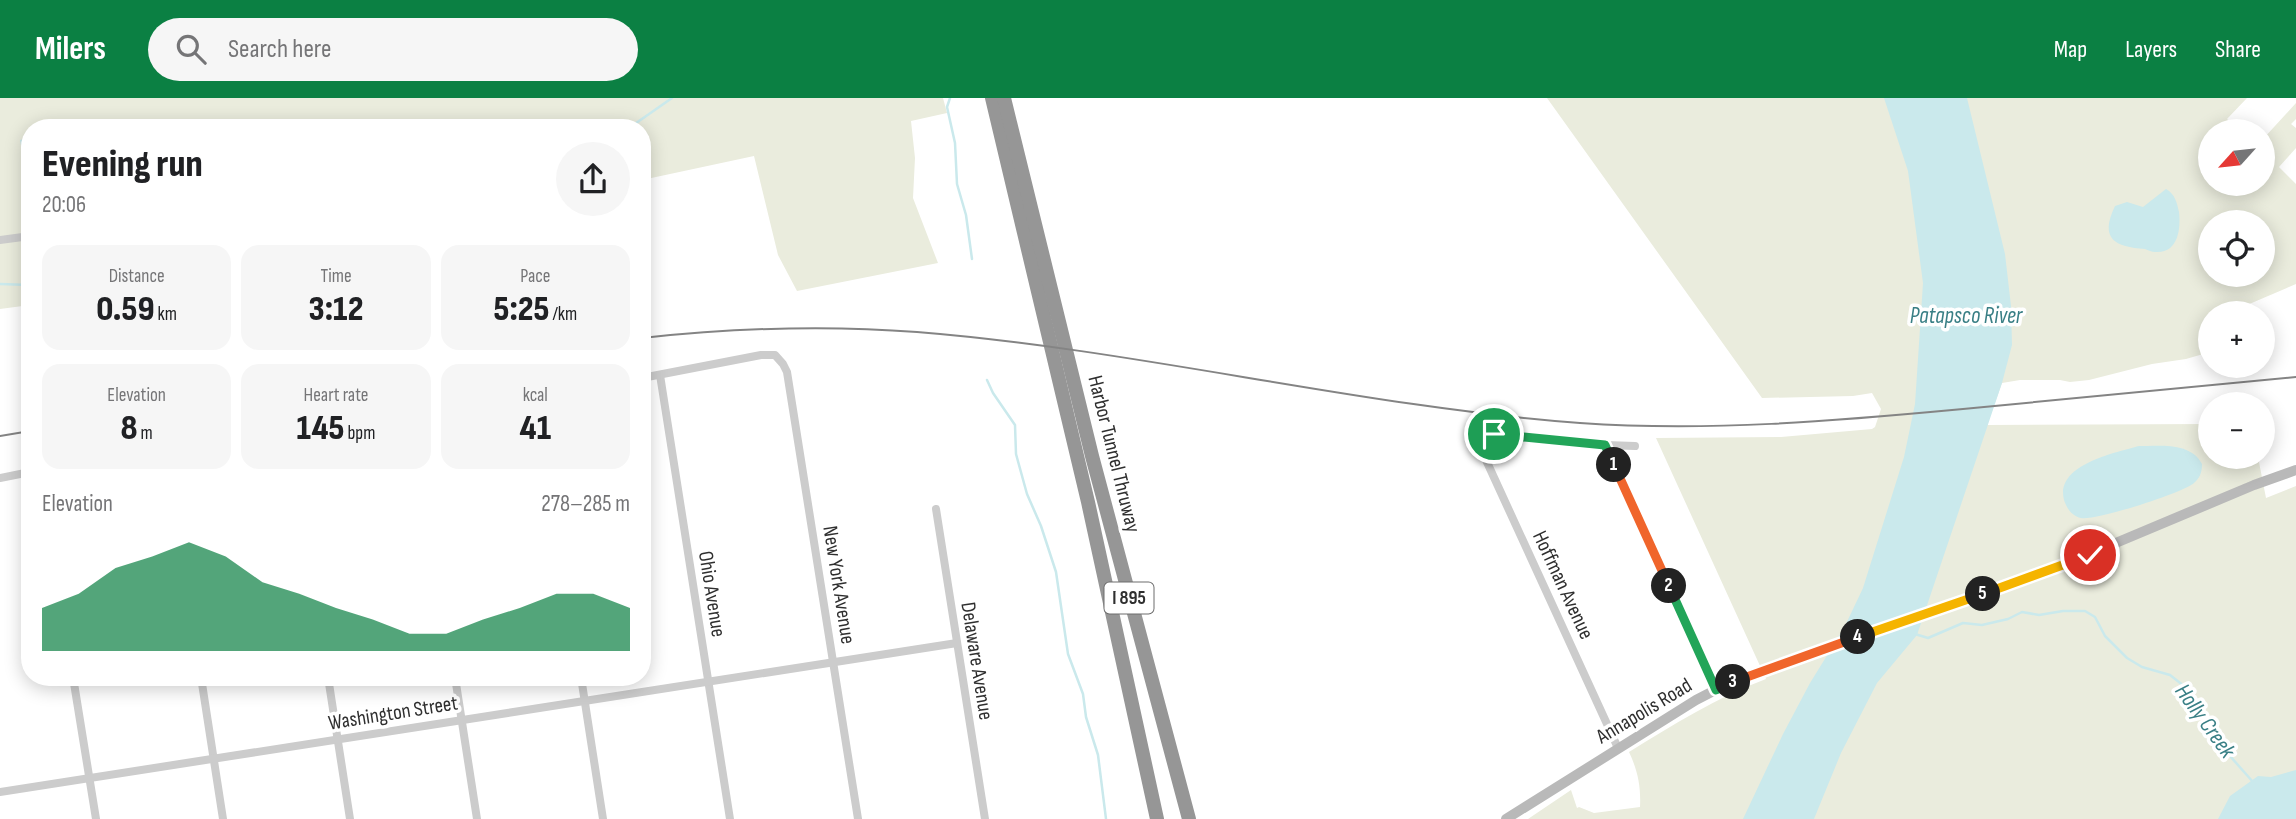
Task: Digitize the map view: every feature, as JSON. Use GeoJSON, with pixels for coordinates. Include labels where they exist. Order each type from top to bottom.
{"type":"FeatureCollection","features":[{"type":"Feature","properties":{"kind":"highway","name":"Harbor Tunnel Thruway"},"geometry":{"type":"LineString","coordinates":[[996,99],[1065,374],[1157,819]]}},
{"type":"Feature","properties":{"kind":"highway","name":"Harbor Tunnel Thruway"},"geometry":{"type":"LineString","coordinates":[[1065,374],[1189,819]]}},
{"type":"Feature","properties":{"kind":"main road","name":"Annapolis Road"},"geometry":{"type":"LineString","coordinates":[[1506,819],[1716,690],[2098,551],[2296,470]]}},
{"type":"Feature","properties":{"kind":"street"},"geometry":{"type":"LineString","coordinates":[[0,240],[21,237]]}},
{"type":"Feature","properties":{"kind":"street","name":"New York Avenue"},"geometry":{"type":"LineString","coordinates":[[660,375],[761,355],[775,355],[787,372],[858,819]]}},
{"type":"Feature","properties":{"kind":"street"},"geometry":{"type":"LineString","coordinates":[[651,376],[660,375]]}},
{"type":"Feature","properties":{"kind":"street","name":"Ohio Avenue"},"geometry":{"type":"LineString","coordinates":[[660,375],[730,819]]}},
{"type":"Feature","properties":{"kind":"street","name":"Hoffman Avenue"},"geometry":{"type":"LineString","coordinates":[[1605,445],[1494,434],[1475,436],[1618,748]]}},
{"type":"Feature","properties":{"kind":"street"},"geometry":{"type":"LineString","coordinates":[[1635,446],[1605,445],[1716,690]]}},
{"type":"Feature","properties":{"kind":"street"},"geometry":{"type":"LineString","coordinates":[[0,478],[21,474]]}},
{"type":"Feature","properties":{"kind":"street","name":"Delaware Avenue"},"geometry":{"type":"LineString","coordinates":[[936,509],[985,819]]}},
{"type":"Feature","properties":{"kind":"street","name":"Washington Street"},"geometry":{"type":"LineString","coordinates":[[0,792],[957,643]]}},
{"type":"Feature","properties":{"kind":"street"},"geometry":{"type":"LineString","coordinates":[[74,686],[96,819]]}},
{"type":"Feature","properties":{"kind":"street"},"geometry":{"type":"LineString","coordinates":[[202,686],[223,819]]}},
{"type":"Feature","properties":{"kind":"street"},"geometry":{"type":"LineString","coordinates":[[329,686],[350,819]]}},
{"type":"Feature","properties":{"kind":"street"},"geometry":{"type":"LineString","coordinates":[[456,686],[477,819]]}},
{"type":"Feature","properties":{"kind":"street"},"geometry":{"type":"LineString","coordinates":[[582,686],[603,819]]}},
{"type":"Feature","properties":{"kind":"shaded area"},"geometry":{"type":"Polygon","coordinates":[[[0,98],[943,98],[947,113],[911,121],[915,158],[913,198],[938,263],[797,291],[778,255],[754,156],[651,178],[651,119],[21,119],[21,306],[0,309],[0,98]]]}},
{"type":"Feature","properties":{"kind":"shaded area"},"geometry":{"type":"Polygon","coordinates":[[[1547,98],[2247,98],[2227,119],[2198,119],[2198,196],[2275,196],[2275,126],[2296,103],[2296,119],[2291,124],[2296,128],[2296,148],[2279,167],[2296,184],[2296,284],[2256,301],[2198,301],[2198,356],[2089,380],[2020,380],[2002,383],[1987,425],[2198,424],[2198,469],[2260,469],[2266,498],[2296,486],[2296,819],[1528,819],[1571,790],[1577,808],[1594,813],[1640,807],[1638,779],[1629,752],[1713,703],[1766,679],[1656,438],[1781,437],[1872,429],[1881,409],[1872,393],[1853,396],[1762,398],[1547,98]]]}},
{"type":"Feature","properties":{"kind":"water","name":"Patapsco River"},"geometry":{"type":"Polygon","coordinates":[[[1884,98],[1967,98],[2005,254],[2012,345],[2002,383],[1917,635],[1877,683],[1841,753],[1814,819],[1743,819],[1783,734],[1844,628],[1863,588],[1904,457],[1915,404],[1923,283],[1908,171],[1884,98]]]}},
{"type":"Feature","properties":{"kind":"water"},"geometry":{"type":"Polygon","coordinates":[[[2166,189],[2172,193],[2179,212],[2178,233],[2169,249],[2154,252],[2125,246],[2113,239],[2109,226],[2115,206],[2127,202],[2143,207],[2166,189]]]}},
{"type":"Feature","properties":{"kind":"water"},"geometry":{"type":"Polygon","coordinates":[[[2139,446],[2174,447],[2197,457],[2198,469],[2201,469],[2201,472],[2194,483],[2157,499],[2089,518],[2075,516],[2064,500],[2064,488],[2068,478],[2077,469],[2102,457],[2139,446]]]}},
{"type":"Feature","properties":{"kind":"water"},"geometry":{"type":"Polygon","coordinates":[[[2296,770],[2296,819],[2218,819],[2230,796],[2258,776],[2271,777],[2296,770]]]}},
{"type":"Feature","properties":{"kind":"waterway"},"geometry":{"type":"LineString","coordinates":[[642,119],[672,98]]}},
{"type":"Feature","properties":{"kind":"waterway"},"geometry":{"type":"LineString","coordinates":[[950,98],[947,107],[955,143],[957,184],[966,215],[972,259]]}},
{"type":"Feature","properties":{"kind":"waterway"},"geometry":{"type":"LineString","coordinates":[[0,284],[21,285]]}},
{"type":"Feature","properties":{"kind":"waterway"},"geometry":{"type":"LineString","coordinates":[[987,380],[1015,425],[1016,454],[1027,494],[1056,572],[1068,654],[1083,694],[1086,717],[1098,755],[1106,819]]}},
{"type":"Feature","properties":{"kind":"waterway","name":"Holly Creek"},"geometry":{"type":"LineString","coordinates":[[1915,634],[1928,638],[1963,623],[1982,625],[2008,619],[2022,612],[2039,615],[2085,611],[2095,617],[2105,636],[2127,658],[2142,667],[2170,675],[2184,686],[2214,738],[2253,782]]}},
{"type":"Feature","properties":{"kind":"tram line"},"geometry":{"type":"LineString","coordinates":[[651,337],[780,329],[917,332],[1083,351],[1497,415],[1628,425],[1724,426],[1819,421],[2296,377]]}},
{"type":"Feature","properties":{"kind":"tram line"},"geometry":{"type":"LineString","coordinates":[[0,436],[21,432]]}},
{"type":"Feature","properties":{"kind":"route"},"geometry":{"type":"LineString","coordinates":[[1494,434],[1605,445],[1716,690],[1770,668],[2090,555]]}}]}
